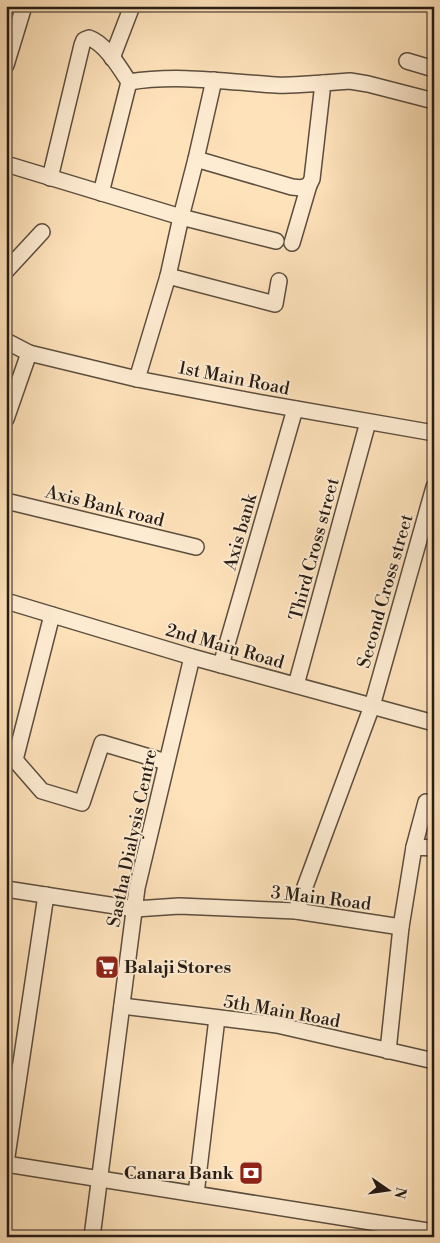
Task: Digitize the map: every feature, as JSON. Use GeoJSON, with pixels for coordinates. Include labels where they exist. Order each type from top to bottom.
{"type":"FeatureCollection","features":[{"type":"Feature","properties":{"kind":"street"},"geometry":{"type":"LineString","coordinates":[[6,65],[24,6]]}},
{"type":"Feature","properties":{"kind":"street"},"geometry":{"type":"LineString","coordinates":[[112,58],[132,6]]}},
{"type":"Feature","properties":{"kind":"street"},"geometry":{"type":"LineString","coordinates":[[50,178],[84,40],[93,39],[112,58],[130,82]]}},
{"type":"Feature","properties":{"kind":"street"},"geometry":{"type":"LineString","coordinates":[[407,61],[434,69]]}},
{"type":"Feature","properties":{"kind":"street"},"geometry":{"type":"LineString","coordinates":[[130,82],[146,79],[214,80],[279,85],[350,81],[434,101]]}},
{"type":"Feature","properties":{"kind":"street"},"geometry":{"type":"LineString","coordinates":[[137,379],[168,276],[180,217],[196,160],[214,80]]}},
{"type":"Feature","properties":{"kind":"street"},"geometry":{"type":"LineString","coordinates":[[102,193],[130,82]]}},
{"type":"Feature","properties":{"kind":"street"},"geometry":{"type":"LineString","coordinates":[[292,243],[312,179],[323,83]]}},
{"type":"Feature","properties":{"kind":"street"},"geometry":{"type":"LineString","coordinates":[[196,160],[292,187],[302,188],[309,185]]}},
{"type":"Feature","properties":{"kind":"street"},"geometry":{"type":"LineString","coordinates":[[6,164],[180,217],[276,241]]}},
{"type":"Feature","properties":{"kind":"street"},"geometry":{"type":"LineString","coordinates":[[6,271],[42,232]]}},
{"type":"Feature","properties":{"kind":"street"},"geometry":{"type":"LineString","coordinates":[[168,276],[275,304],[279,281]]}},
{"type":"Feature","properties":{"kind":"street","name":"1st Main Road"},"geometry":{"type":"LineString","coordinates":[[6,341],[29,353],[137,379],[434,433]]}},
{"type":"Feature","properties":{"kind":"street"},"geometry":{"type":"LineString","coordinates":[[6,419],[29,353]]}},
{"type":"Feature","properties":{"kind":"street","name":"Axis bank"},"geometry":{"type":"LineString","coordinates":[[221,665],[295,409]]}},
{"type":"Feature","properties":{"kind":"street","name":"Third Cross street"},"geometry":{"type":"LineString","coordinates":[[296,685],[368,422]]}},
{"type":"Feature","properties":{"kind":"street","name":"Second Cross street"},"geometry":{"type":"LineString","coordinates":[[296,912],[372,706],[434,487]]}},
{"type":"Feature","properties":{"kind":"street","name":"Axis Bank road"},"geometry":{"type":"LineString","coordinates":[[6,501],[196,548]]}},
{"type":"Feature","properties":{"kind":"street","name":"2nd Main Road"},"geometry":{"type":"LineString","coordinates":[[6,601],[192,657],[434,723]]}},
{"type":"Feature","properties":{"kind":"street"},"geometry":{"type":"LineString","coordinates":[[52,615],[11,759],[42,791],[82,803],[102,743],[166,762]]}},
{"type":"Feature","properties":{"kind":"street","name":"Sastha Dialysis Centre"},"geometry":{"type":"LineString","coordinates":[[92,1237],[137,888],[192,657]]}},
{"type":"Feature","properties":{"kind":"street"},"geometry":{"type":"LineString","coordinates":[[388,1051],[402,927],[414,847],[426,802],[434,804]]}},
{"type":"Feature","properties":{"kind":"street"},"geometry":{"type":"LineString","coordinates":[[414,847],[434,848]]}},
{"type":"Feature","properties":{"kind":"street","name":"3 Main Road"},"geometry":{"type":"LineString","coordinates":[[6,889],[135,909],[178,906],[296,912],[402,927]]}},
{"type":"Feature","properties":{"kind":"street"},"geometry":{"type":"LineString","coordinates":[[46,896],[6,1163],[196,1194],[391,1231],[434,1232]]}},
{"type":"Feature","properties":{"kind":"street","name":"5th Main Road"},"geometry":{"type":"LineString","coordinates":[[122,1006],[277,1025],[434,1061]]}},
{"type":"Feature","properties":{"kind":"street"},"geometry":{"type":"LineString","coordinates":[[196,1194],[217,1018]]}},
{"type":"Feature","properties":{"kind":"place","name":"Balaji Stores"},"geometry":{"type":"Point","coordinates":[107,967]}},
{"type":"Feature","properties":{"kind":"place","name":"Canara Bank"},"geometry":{"type":"Point","coordinates":[251,1173]}}]}
